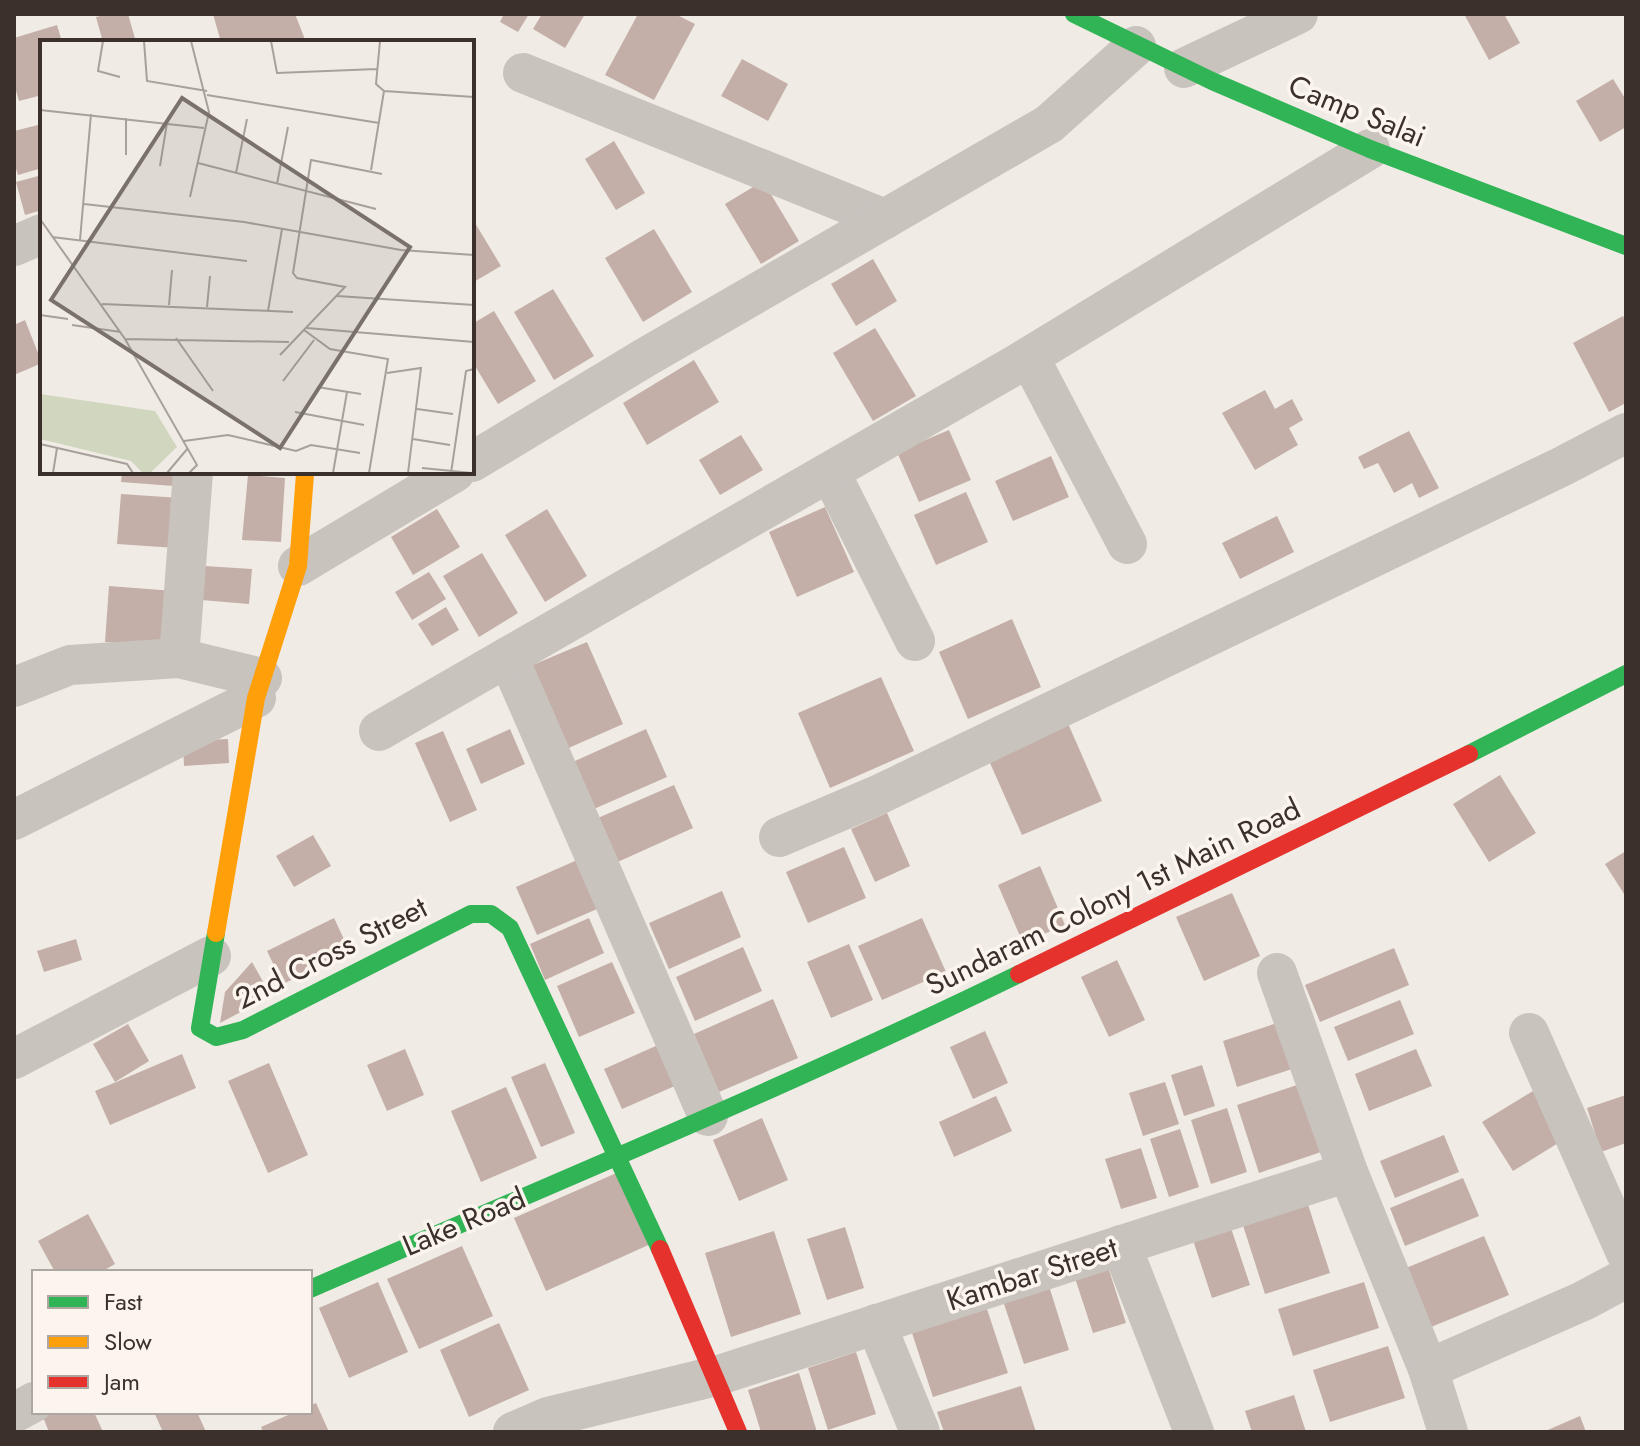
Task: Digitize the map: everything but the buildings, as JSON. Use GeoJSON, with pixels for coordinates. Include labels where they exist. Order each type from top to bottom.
{"type":"FeatureCollection","features":[{"type":"Feature","properties":{"kind":"street","name":"Camp Salai"},"geometry":{"type":"LineString","coordinates":[[1074,14],[1184,68],[1370,149],[1626,246]]}},
{"type":"Feature","properties":{"kind":"street"},"geometry":{"type":"LineString","coordinates":[[1184,68],[1298,14]]}},
{"type":"Feature","properties":{"kind":"street"},"geometry":{"type":"LineString","coordinates":[[474,461],[646,357],[1049,124],[1136,46]]}},
{"type":"Feature","properties":{"kind":"street"},"geometry":{"type":"LineString","coordinates":[[523,73],[885,219]]}},
{"type":"Feature","properties":{"kind":"street"},"geometry":{"type":"LineString","coordinates":[[379,731],[1029,357],[1370,149]]}},
{"type":"Feature","properties":{"kind":"street"},"geometry":{"type":"LineString","coordinates":[[14,246],[40,235]]}},
{"type":"Feature","properties":{"kind":"street"},"geometry":{"type":"LineString","coordinates":[[1029,357],[1127,544]]}},
{"type":"Feature","properties":{"kind":"street"},"geometry":{"type":"LineString","coordinates":[[779,837],[878,795],[1626,433]]}},
{"type":"Feature","properties":{"kind":"street"},"geometry":{"type":"LineString","coordinates":[[830,472],[915,641]]}},
{"type":"Feature","properties":{"kind":"street"},"geometry":{"type":"LineString","coordinates":[[179,658],[193,474]]}},
{"type":"Feature","properties":{"kind":"street","name":"2nd Cross Street"},"geometry":{"type":"LineString","coordinates":[[305,474],[298,566],[259,688],[200,1028],[216,1037],[243,1030],[471,914],[491,914],[510,928],[618,1156]]}},
{"type":"Feature","properties":{"kind":"street"},"geometry":{"type":"LineString","coordinates":[[298,566],[452,474]]}},
{"type":"Feature","properties":{"kind":"street"},"geometry":{"type":"LineString","coordinates":[[508,657],[708,1116]]}},
{"type":"Feature","properties":{"kind":"street"},"geometry":{"type":"LineString","coordinates":[[14,687],[70,665],[179,658],[259,688]]}},
{"type":"Feature","properties":{"kind":"street","name":"Sundaram Colony 1st Main Road"},"geometry":{"type":"LineString","coordinates":[[618,1156],[933,1017],[1422,778],[1626,674]]}},
{"type":"Feature","properties":{"kind":"street"},"geometry":{"type":"LineString","coordinates":[[14,820],[259,688]]}},
{"type":"Feature","properties":{"kind":"street"},"geometry":{"type":"LineString","coordinates":[[14,1059],[211,956]]}},
{"type":"Feature","properties":{"kind":"street"},"geometry":{"type":"LineString","coordinates":[[1277,973],[1348,1172],[1428,1369],[1448,1432]]}},
{"type":"Feature","properties":{"kind":"street"},"geometry":{"type":"LineString","coordinates":[[1529,1033],[1626,1253]]}},
{"type":"Feature","properties":{"kind":"street"},"geometry":{"type":"LineString","coordinates":[[618,1156],[738,1432]]}},
{"type":"Feature","properties":{"kind":"street","name":"Lake Road"},"geometry":{"type":"LineString","coordinates":[[312,1288],[618,1156]]}},
{"type":"Feature","properties":{"kind":"street","name":"Kambar Street"},"geometry":{"type":"LineString","coordinates":[[513,1432],[548,1417],[716,1376],[1348,1172]]}},
{"type":"Feature","properties":{"kind":"street"},"geometry":{"type":"LineString","coordinates":[[1121,1245],[1194,1432]]}},
{"type":"Feature","properties":{"kind":"street"},"geometry":{"type":"LineString","coordinates":[[1428,1369],[1583,1301],[1626,1278]]}},
{"type":"Feature","properties":{"kind":"street"},"geometry":{"type":"LineString","coordinates":[[876,1324],[920,1432]]}},
{"type":"Feature","properties":{"kind":"street"},"geometry":{"type":"LineString","coordinates":[[14,1413],[32,1403]]}},
{"type":"Feature","properties":{"kind":"traffic: fast"},"geometry":{"type":"LineString","coordinates":[[1074,14],[1212,81],[1370,149],[1626,246]]}},
{"type":"Feature","properties":{"kind":"traffic: fast"},"geometry":{"type":"LineString","coordinates":[[1469,754],[1626,674]]}},
{"type":"Feature","properties":{"kind":"traffic: fast"},"geometry":{"type":"LineString","coordinates":[[216,933],[200,1028],[216,1037],[243,1030],[471,914],[491,914],[510,928],[660,1249]]}},
{"type":"Feature","properties":{"kind":"traffic: fast"},"geometry":{"type":"LineString","coordinates":[[312,1288],[755,1096],[1019,974]]}},
{"type":"Feature","properties":{"kind":"traffic: slow"},"geometry":{"type":"LineString","coordinates":[[216,933],[256,698],[298,566],[305,474]]}},
{"type":"Feature","properties":{"kind":"traffic: jam"},"geometry":{"type":"LineString","coordinates":[[1019,974],[1469,754]]}},
{"type":"Feature","properties":{"kind":"traffic: jam"},"geometry":{"type":"LineString","coordinates":[[660,1249],[738,1432]]}}]}
